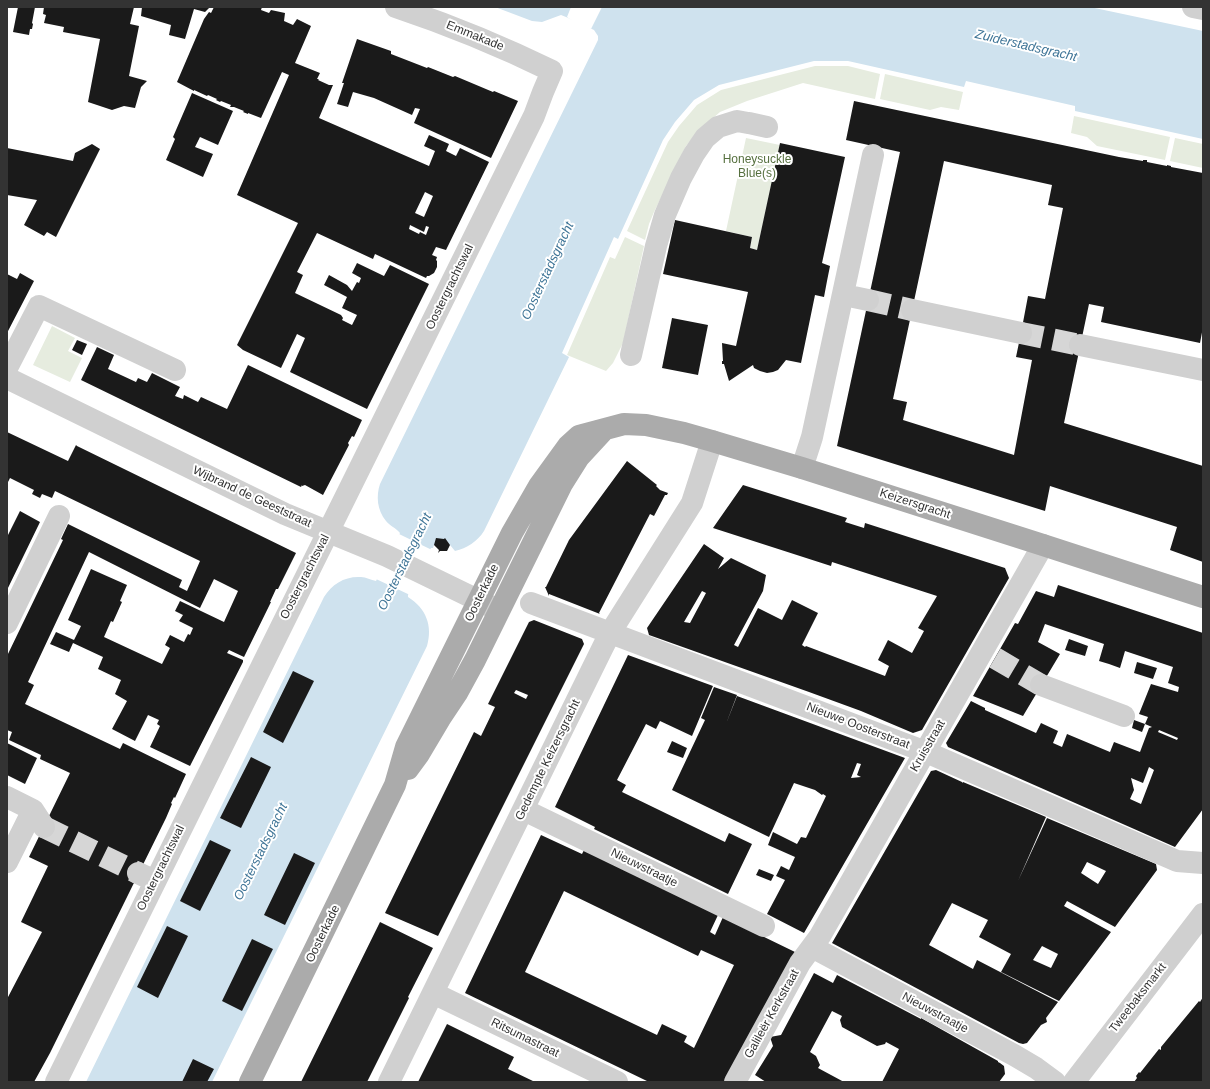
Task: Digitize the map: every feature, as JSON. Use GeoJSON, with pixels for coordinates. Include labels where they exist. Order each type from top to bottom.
{"type":"FeatureCollection","features":[{"type":"Feature","properties":{"kind":"main road","name":"Keizersgracht"},"geometry":{"type":"LineString","coordinates":[[614,427],[646,425],[712,441],[802,468],[1203,597]]}},
{"type":"Feature","properties":{"kind":"main road","name":"Oosterkade"},"geometry":{"type":"LineString","coordinates":[[250,1082],[395,785],[406,747],[523,513],[553,465],[568,446],[579,436],[614,427]]}},
{"type":"Feature","properties":{"kind":"main road","name":"Oosterkade"},"geometry":{"type":"LineString","coordinates":[[395,785],[419,754],[440,717],[457,693],[562,484],[579,457],[614,427]]}},
{"type":"Feature","properties":{"kind":"street","name":"Emmakade"},"geometry":{"type":"LineString","coordinates":[[396,7],[491,42],[552,71]]}},
{"type":"Feature","properties":{"kind":"street"},"geometry":{"type":"LineString","coordinates":[[1193,7],[1203,9]]}},
{"type":"Feature","properties":{"kind":"street","name":"Oostergrachtswal"},"geometry":{"type":"LineString","coordinates":[[56,1082],[146,877],[329,532],[534,116],[552,71]]}},
{"type":"Feature","properties":{"kind":"street"},"geometry":{"type":"LineString","coordinates":[[632,355],[661,227],[681,178],[694,154],[706,138],[718,127],[737,121],[754,125]]}},
{"type":"Feature","properties":{"kind":"street"},"geometry":{"type":"LineString","coordinates":[[802,468],[812,437],[844,295],[873,155]]}},
{"type":"Feature","properties":{"kind":"street"},"geometry":{"type":"LineString","coordinates":[[844,295],[868,300]]}},
{"type":"Feature","properties":{"kind":"street"},"geometry":{"type":"LineString","coordinates":[[7,368],[39,306],[175,370]]}},
{"type":"Feature","properties":{"kind":"street"},"geometry":{"type":"LineString","coordinates":[[912,310],[1021,333]]}},
{"type":"Feature","properties":{"kind":"street"},"geometry":{"type":"LineString","coordinates":[[1080,345],[1203,370]]}},
{"type":"Feature","properties":{"kind":"street","name":"Wijbrand de Geeststraat"},"geometry":{"type":"LineString","coordinates":[[7,378],[285,514],[387,556],[499,611]]}},
{"type":"Feature","properties":{"kind":"street","name":"Gedempte Keizersgracht"},"geometry":{"type":"LineString","coordinates":[[389,1082],[606,641],[692,503],[712,441]]}},
{"type":"Feature","properties":{"kind":"street"},"geometry":{"type":"LineString","coordinates":[[7,623],[59,516]]}},
{"type":"Feature","properties":{"kind":"street","name":"Kruisstraat"},"geometry":{"type":"LineString","coordinates":[[812,947],[820,936],[930,744],[989,655],[1043,545]]}},
{"type":"Feature","properties":{"kind":"street","name":"Nieuwe Oosterstraat"},"geometry":{"type":"LineString","coordinates":[[531,603],[606,641],[930,744],[1178,861],[1203,863]]}},
{"type":"Feature","properties":{"kind":"street"},"geometry":{"type":"LineString","coordinates":[[1041,685],[1124,716]]}},
{"type":"Feature","properties":{"kind":"street"},"geometry":{"type":"LineString","coordinates":[[7,797],[38,818],[7,862]]}},
{"type":"Feature","properties":{"kind":"street","name":"Nieuwstraatje"},"geometry":{"type":"LineString","coordinates":[[524,810],[764,926]]}},
{"type":"Feature","properties":{"kind":"street","name":"Tweebaksmarkt"},"geometry":{"type":"LineString","coordinates":[[1074,1082],[1203,914]]}},
{"type":"Feature","properties":{"kind":"street","name":"Nieuwstraatje"},"geometry":{"type":"LineString","coordinates":[[812,947],[1014,1055],[1036,1068],[1055,1082]]}},
{"type":"Feature","properties":{"kind":"street","name":"Galileër Kerkstraat"},"geometry":{"type":"LineString","coordinates":[[735,1082],[800,963],[812,947]]}},
{"type":"Feature","properties":{"kind":"street","name":"Ritsumastraat"},"geometry":{"type":"LineString","coordinates":[[433,993],[617,1082]]}},
{"type":"Feature","properties":{"kind":"green space"},"geometry":{"type":"Polygon","coordinates":[[[815,66],[848,66],[880,74],[875,99],[803,83],[747,101],[720,112],[696,133],[686,146],[654,212],[645,240],[627,231],[668,142],[679,126],[697,105],[721,90],[815,66]]]}},
{"type":"Feature","properties":{"kind":"green space"},"geometry":{"type":"Polygon","coordinates":[[[885,74],[963,92],[959,110],[941,107],[930,110],[880,99],[885,74]]]}},
{"type":"Feature","properties":{"kind":"green space"},"geometry":{"type":"Polygon","coordinates":[[[1074,116],[1170,137],[1165,160],[1097,146],[1087,137],[1071,133],[1074,116]]]}},
{"type":"Feature","properties":{"kind":"green space","name":"Honeysuckle Blue(s)"},"geometry":{"type":"Polygon","coordinates":[[[746,138],[780,145],[757,250],[750,248],[752,237],[726,231],[746,138]]]}},
{"type":"Feature","properties":{"kind":"green space"},"geometry":{"type":"Polygon","coordinates":[[[1175,138],[1203,144],[1203,168],[1170,161],[1175,138]]]}},
{"type":"Feature","properties":{"kind":"green space"},"geometry":{"type":"Polygon","coordinates":[[[625,237],[644,246],[623,343],[613,363],[606,371],[567,355],[610,257],[615,259],[625,237]]]}},
{"type":"Feature","properties":{"kind":"green space"},"geometry":{"type":"Polygon","coordinates":[[[52,326],[75,338],[68,351],[82,358],[70,382],[33,365],[52,326]]]}},
{"type":"Feature","properties":{"kind":"water"},"geometry":{"type":"Polygon","coordinates":[[[495,7],[1090,7],[1203,31],[1203,139],[1075,111],[1075,106],[966,81],[964,87],[848,61],[814,61],[719,85],[694,100],[675,122],[663,140],[618,239],[614,237],[562,353],[569,357],[484,531],[475,541],[459,550],[455,551],[445,539],[431,548],[408,595],[408,597],[424,612],[429,631],[427,646],[212,1082],[86,1082],[324,597],[331,588],[344,579],[365,577],[376,581],[400,533],[388,523],[383,517],[379,508],[378,493],[380,484],[598,40],[598,36],[594,30],[561,15],[542,22],[532,21],[495,7]]]}},
{"type":"Feature","properties":{"kind":"pier"},"geometry":{"type":"Polygon","coordinates":[[[571,7],[602,7],[591,29],[578,25],[567,17],[571,7]]]}},
{"type":"Feature","properties":{"kind":"pier"},"geometry":{"type":"Polygon","coordinates":[[[399,534],[432,550],[410,595],[376,579],[399,534]]]}},
{"type":"Feature","properties":{"kind":"building"},"geometry":{"type":"Polygon","coordinates":[[[18,7],[35,7],[32,29],[30,29],[29,35],[13,32],[18,7]]]}},
{"type":"Feature","properties":{"kind":"building"},"geometry":{"type":"Polygon","coordinates":[[[44,7],[134,7],[130,24],[139,26],[129,76],[147,81],[141,87],[135,108],[124,106],[112,110],[88,102],[100,39],[63,32],[64,27],[44,23],[46,15],[43,14],[44,7]]]}},
{"type":"Feature","properties":{"kind":"building"},"geometry":{"type":"Polygon","coordinates":[[[142,7],[210,7],[205,12],[194,9],[185,39],[169,35],[171,25],[141,16],[142,7]]]}},
{"type":"Feature","properties":{"kind":"building"},"geometry":{"type":"Polygon","coordinates":[[[214,7],[262,7],[261,10],[269,13],[271,10],[285,13],[284,21],[293,25],[297,19],[311,26],[295,63],[320,73],[317,79],[319,79],[318,80],[329,85],[333,85],[319,118],[429,166],[435,151],[424,146],[429,135],[449,144],[446,151],[456,156],[460,148],[489,162],[446,250],[436,247],[432,255],[437,257],[437,267],[434,273],[426,278],[375,254],[373,259],[317,233],[297,272],[303,275],[295,293],[341,315],[343,318],[342,320],[352,325],[357,315],[342,308],[347,297],[324,285],[329,275],[347,285],[352,291],[357,282],[359,283],[361,278],[352,273],[357,263],[384,276],[390,265],[429,284],[367,409],[290,372],[305,338],[297,334],[281,368],[243,350],[237,345],[298,223],[237,195],[289,75],[282,72],[261,118],[243,112],[244,111],[234,107],[230,107],[231,105],[221,101],[220,102],[208,95],[207,96],[194,91],[177,82],[204,19],[209,12],[211,13],[214,7]],[[425,192],[415,213],[424,217],[433,196],[425,192]],[[410,225],[409,229],[419,234],[420,232],[426,235],[429,227],[426,226],[424,232],[410,225]]]}},
{"type":"Feature","properties":{"kind":"building"},"geometry":{"type":"Polygon","coordinates":[[[357,39],[391,51],[391,54],[427,68],[428,67],[453,77],[455,76],[518,101],[491,158],[414,123],[420,109],[415,108],[412,115],[374,98],[353,92],[348,107],[337,104],[344,83],[342,83],[357,39]]]}},
{"type":"Feature","properties":{"kind":"building"},"geometry":{"type":"Polygon","coordinates":[[[192,93],[233,111],[218,145],[200,137],[195,147],[213,154],[203,177],[166,160],[175,139],[173,137],[192,93]]]}},
{"type":"Feature","properties":{"kind":"building"},"geometry":{"type":"Polygon","coordinates":[[[854,101],[1119,157],[1143,161],[1147,160],[1147,162],[1203,173],[1203,327],[1200,343],[1101,322],[1104,307],[1089,304],[1064,423],[1203,466],[1203,562],[1170,550],[1177,527],[1050,486],[1045,511],[837,446],[900,152],[846,140],[854,101]],[[944,161],[893,399],[907,402],[903,420],[1014,455],[1032,360],[1016,357],[1028,296],[1045,299],[1063,208],[1048,205],[1052,185],[944,161]]]}},
{"type":"Feature","properties":{"kind":"building"},"geometry":{"type":"Polygon","coordinates":[[[780,143],[845,157],[822,263],[830,266],[824,297],[815,295],[801,363],[786,360],[778,370],[767,373],[754,368],[753,365],[729,381],[724,364],[722,364],[722,343],[736,346],[748,292],[663,274],[675,220],[752,237],[750,248],[757,250],[780,143]]]}},
{"type":"Feature","properties":{"kind":"building"},"geometry":{"type":"Polygon","coordinates":[[[92,144],[100,149],[56,237],[47,232],[44,236],[24,225],[37,200],[7,195],[7,148],[73,161],[75,153],[92,144]]]}},
{"type":"Feature","properties":{"kind":"building"},"geometry":{"type":"Polygon","coordinates":[[[20,273],[34,281],[7,333],[7,274],[17,279],[20,273]]]}},
{"type":"Feature","properties":{"kind":"building"},"geometry":{"type":"Polygon","coordinates":[[[672,318],[708,325],[698,375],[662,368],[672,318]]]}},
{"type":"Feature","properties":{"kind":"building"},"geometry":{"type":"Polygon","coordinates":[[[77,340],[87,344],[82,355],[72,350],[77,340]]]}},
{"type":"Feature","properties":{"kind":"building"},"geometry":{"type":"Polygon","coordinates":[[[97,347],[114,355],[108,369],[136,382],[138,378],[147,382],[152,373],[180,387],[175,396],[183,399],[184,395],[198,402],[201,397],[227,409],[248,365],[362,420],[354,437],[352,436],[348,443],[349,445],[323,495],[305,485],[302,485],[301,487],[81,380],[97,347]]]}},
{"type":"Feature","properties":{"kind":"building"},"geometry":{"type":"Polygon","coordinates":[[[7,432],[68,461],[76,445],[296,553],[278,589],[276,589],[244,657],[229,650],[227,653],[243,660],[243,662],[190,766],[150,747],[160,726],[157,724],[159,720],[148,715],[135,741],[112,729],[127,701],[115,694],[121,680],[98,669],[103,657],[73,643],[69,652],[50,644],[56,632],[74,640],[81,626],[68,620],[91,569],[127,585],[120,601],[122,602],[104,637],[162,664],[170,648],[165,645],[170,635],[184,642],[188,634],[190,635],[193,628],[179,621],[183,615],[175,611],[180,601],[224,622],[238,591],[214,579],[200,608],[89,552],[28,682],[34,685],[25,704],[120,749],[123,743],[186,774],[175,798],[174,797],[171,803],[172,804],[166,818],[50,1053],[34,1082],[7,1082],[7,999],[42,932],[21,922],[48,866],[29,857],[70,773],[40,759],[41,755],[9,740],[12,732],[7,730],[7,656],[63,540],[61,539],[68,524],[182,580],[179,587],[187,591],[200,561],[55,491],[52,498],[42,494],[40,498],[32,494],[34,490],[10,478],[7,484],[7,432]]]}},
{"type":"Feature","properties":{"kind":"building"},"geometry":{"type":"Polygon","coordinates":[[[627,461],[657,485],[656,486],[660,490],[668,493],[665,495],[654,516],[650,514],[599,613],[600,614],[549,594],[549,596],[545,587],[569,540],[627,461]]]}},
{"type":"Feature","properties":{"kind":"building"},"geometry":{"type":"Polygon","coordinates":[[[743,485],[847,518],[845,522],[864,528],[865,523],[1005,568],[1009,578],[922,730],[913,733],[861,711],[649,635],[647,628],[704,544],[724,558],[718,569],[731,558],[766,575],[763,591],[734,645],[738,647],[758,608],[782,620],[792,600],[818,613],[802,645],[805,647],[806,646],[885,676],[889,666],[878,660],[888,640],[912,653],[924,631],[918,628],[937,596],[832,562],[831,566],[713,528],[743,485]],[[702,591],[684,622],[690,623],[706,593],[702,591]]]}},
{"type":"Feature","properties":{"kind":"building"},"geometry":{"type":"Polygon","coordinates":[[[20,511],[40,522],[7,590],[7,537],[20,511]]]}},
{"type":"Feature","properties":{"kind":"building"},"geometry":{"type":"Polygon","coordinates":[[[436,538],[445,538],[450,545],[447,551],[440,551],[438,553],[439,550],[434,545],[436,538]]]}},
{"type":"Feature","properties":{"kind":"building"},"geometry":{"type":"Polygon","coordinates":[[[1058,585],[1203,633],[1203,809],[1175,847],[948,747],[946,743],[971,701],[985,708],[985,710],[1036,733],[1041,723],[1058,731],[1053,743],[1062,747],[1067,734],[1110,752],[1114,742],[1140,752],[1149,728],[1152,727],[1145,724],[1148,717],[1139,714],[1151,684],[1178,692],[1179,687],[1168,683],[1173,667],[1125,651],[1120,668],[1099,661],[1104,644],[1045,624],[1038,642],[1060,654],[1023,716],[973,696],[1015,623],[1018,624],[1036,591],[1054,597],[1058,585]],[[1159,730],[1158,732],[1177,740],[1178,738],[1159,730]],[[1149,767],[1143,783],[1131,778],[1134,790],[1130,799],[1141,804],[1154,770],[1149,767]]]}},
{"type":"Feature","properties":{"kind":"building"},"geometry":{"type":"Polygon","coordinates":[[[534,620],[582,639],[584,644],[438,936],[385,913],[474,732],[481,736],[495,707],[488,704],[529,622],[534,620]],[[516,690],[514,693],[526,699],[528,695],[516,690]]]}},
{"type":"Feature","properties":{"kind":"building"},"geometry":{"type":"Polygon","coordinates":[[[1069,639],[1088,646],[1085,656],[1065,650],[1069,639]]]}},
{"type":"Feature","properties":{"kind":"building"},"geometry":{"type":"Polygon","coordinates":[[[628,655],[713,686],[692,736],[660,721],[656,729],[646,724],[617,780],[626,785],[622,792],[725,842],[729,833],[752,844],[728,894],[594,829],[595,827],[555,807],[628,655]]]}},
{"type":"Feature","properties":{"kind":"building"},"geometry":{"type":"Polygon","coordinates":[[[1137,662],[1157,668],[1153,679],[1134,673],[1137,662]]]}},
{"type":"Feature","properties":{"kind":"building"},"geometry":{"type":"Polygon","coordinates":[[[293,671],[314,681],[283,743],[263,732],[293,671]]]}},
{"type":"Feature","properties":{"kind":"building"},"geometry":{"type":"Polygon","coordinates":[[[714,687],[737,695],[726,724],[737,696],[905,758],[804,933],[767,914],[785,880],[776,876],[781,866],[789,870],[795,857],[768,845],[773,832],[797,844],[801,837],[806,838],[826,796],[815,790],[794,783],[769,837],[672,790],[705,720],[701,718],[714,687]],[[857,763],[851,778],[861,777],[857,775],[861,764],[857,763]]]}},
{"type":"Feature","properties":{"kind":"building"},"geometry":{"type":"Polygon","coordinates":[[[1134,720],[1145,724],[1142,732],[1132,728],[1134,720]]]}},
{"type":"Feature","properties":{"kind":"building"},"geometry":{"type":"Polygon","coordinates":[[[672,741],[687,748],[683,758],[667,752],[672,741]]]}},
{"type":"Feature","properties":{"kind":"building"},"geometry":{"type":"Polygon","coordinates":[[[7,743],[37,758],[25,784],[7,775],[7,743]]]}},
{"type":"Feature","properties":{"kind":"building"},"geometry":{"type":"Polygon","coordinates":[[[251,757],[271,767],[241,828],[220,818],[251,757]]]}},
{"type":"Feature","properties":{"kind":"building"},"geometry":{"type":"Polygon","coordinates":[[[936,770],[962,783],[963,782],[1046,817],[1018,881],[1047,818],[1156,864],[1157,870],[1115,927],[1067,901],[1064,906],[1111,932],[1059,1001],[1001,972],[1011,954],[979,937],[988,920],[952,903],[929,945],[973,969],[977,960],[1058,1002],[1046,1018],[1047,1022],[1041,1025],[1027,1043],[1019,1043],[832,943],[931,771],[936,770]],[[1087,862],[1081,873],[1098,884],[1106,871],[1087,862]],[[1042,946],[1033,960],[1051,968],[1058,954],[1042,946]]]}},
{"type":"Feature","properties":{"kind":"building"},"geometry":{"type":"Polygon","coordinates":[[[541,835],[582,854],[584,850],[718,915],[710,932],[715,935],[723,917],[795,952],[724,1082],[649,1082],[465,993],[541,835]],[[564,891],[525,972],[657,1035],[662,1024],[687,1036],[684,1042],[694,1048],[734,965],[701,950],[698,956],[564,891]]]}},
{"type":"Feature","properties":{"kind":"building"},"geometry":{"type":"Polygon","coordinates":[[[210,840],[231,850],[200,911],[180,901],[210,840]]]}},
{"type":"Feature","properties":{"kind":"building"},"geometry":{"type":"Polygon","coordinates":[[[294,853],[315,863],[285,925],[264,915],[294,853]]]}},
{"type":"Feature","properties":{"kind":"building"},"geometry":{"type":"Polygon","coordinates":[[[759,869],[774,875],[771,881],[756,875],[759,869]]]}},
{"type":"Feature","properties":{"kind":"building"},"geometry":{"type":"Polygon","coordinates":[[[380,922],[433,948],[408,997],[409,998],[367,1082],[301,1082],[380,922]]]}},
{"type":"Feature","properties":{"kind":"building"},"geometry":{"type":"Polygon","coordinates":[[[167,926],[188,936],[158,998],[137,987],[167,926]]]}},
{"type":"Feature","properties":{"kind":"building"},"geometry":{"type":"Polygon","coordinates":[[[252,939],[273,949],[242,1011],[222,1001],[252,939]]]}},
{"type":"Feature","properties":{"kind":"building"},"geometry":{"type":"Polygon","coordinates":[[[814,973],[833,983],[837,975],[921,1018],[998,1061],[1004,1066],[1005,1074],[999,1082],[882,1082],[899,1049],[886,1042],[885,1044],[877,1046],[842,1027],[840,1020],[842,1016],[832,1011],[810,1052],[816,1056],[820,1065],[818,1068],[844,1082],[766,1082],[755,1075],[773,1046],[770,1037],[781,1035],[814,973]]]}},
{"type":"Feature","properties":{"kind":"building"},"geometry":{"type":"Polygon","coordinates":[[[1203,997],[1203,1082],[1134,1082],[1139,1072],[1140,1073],[1159,1049],[1161,1050],[1161,1047],[1203,997]]]}},
{"type":"Feature","properties":{"kind":"building"},"geometry":{"type":"Polygon","coordinates":[[[447,1024],[514,1057],[508,1069],[535,1082],[418,1082],[447,1024]]]}},
{"type":"Feature","properties":{"kind":"building"},"geometry":{"type":"Polygon","coordinates":[[[193,1059],[214,1069],[207,1082],[182,1082],[193,1059]]]}},
{"type":"Feature","properties":{"kind":"tunnel"},"geometry":{"type":"LineString","coordinates":[[868,300],[912,310]]}},
{"type":"Feature","properties":{"kind":"tunnel"},"geometry":{"type":"LineString","coordinates":[[1021,333],[1080,345]]}},
{"type":"Feature","properties":{"kind":"tunnel"},"geometry":{"type":"LineString","coordinates":[[995,658],[1041,685]]}},
{"type":"Feature","properties":{"kind":"tunnel"},"geometry":{"type":"LineString","coordinates":[[44,827],[138,873]]}},
{"type":"Feature","properties":{"kind":"water label","name":"Zuiderstadsgracht"},"geometry":{"type":"Point","coordinates":[1026,46]}},
{"type":"Feature","properties":{"kind":"water label","name":"Oosterstadsgracht"},"geometry":{"type":"Point","coordinates":[548,271]}},
{"type":"Feature","properties":{"kind":"water label","name":"Oosterstadsgracht"},"geometry":{"type":"Point","coordinates":[405,562]}},
{"type":"Feature","properties":{"kind":"water label","name":"Oosterstadsgracht"},"geometry":{"type":"Point","coordinates":[261,852]}}]}
